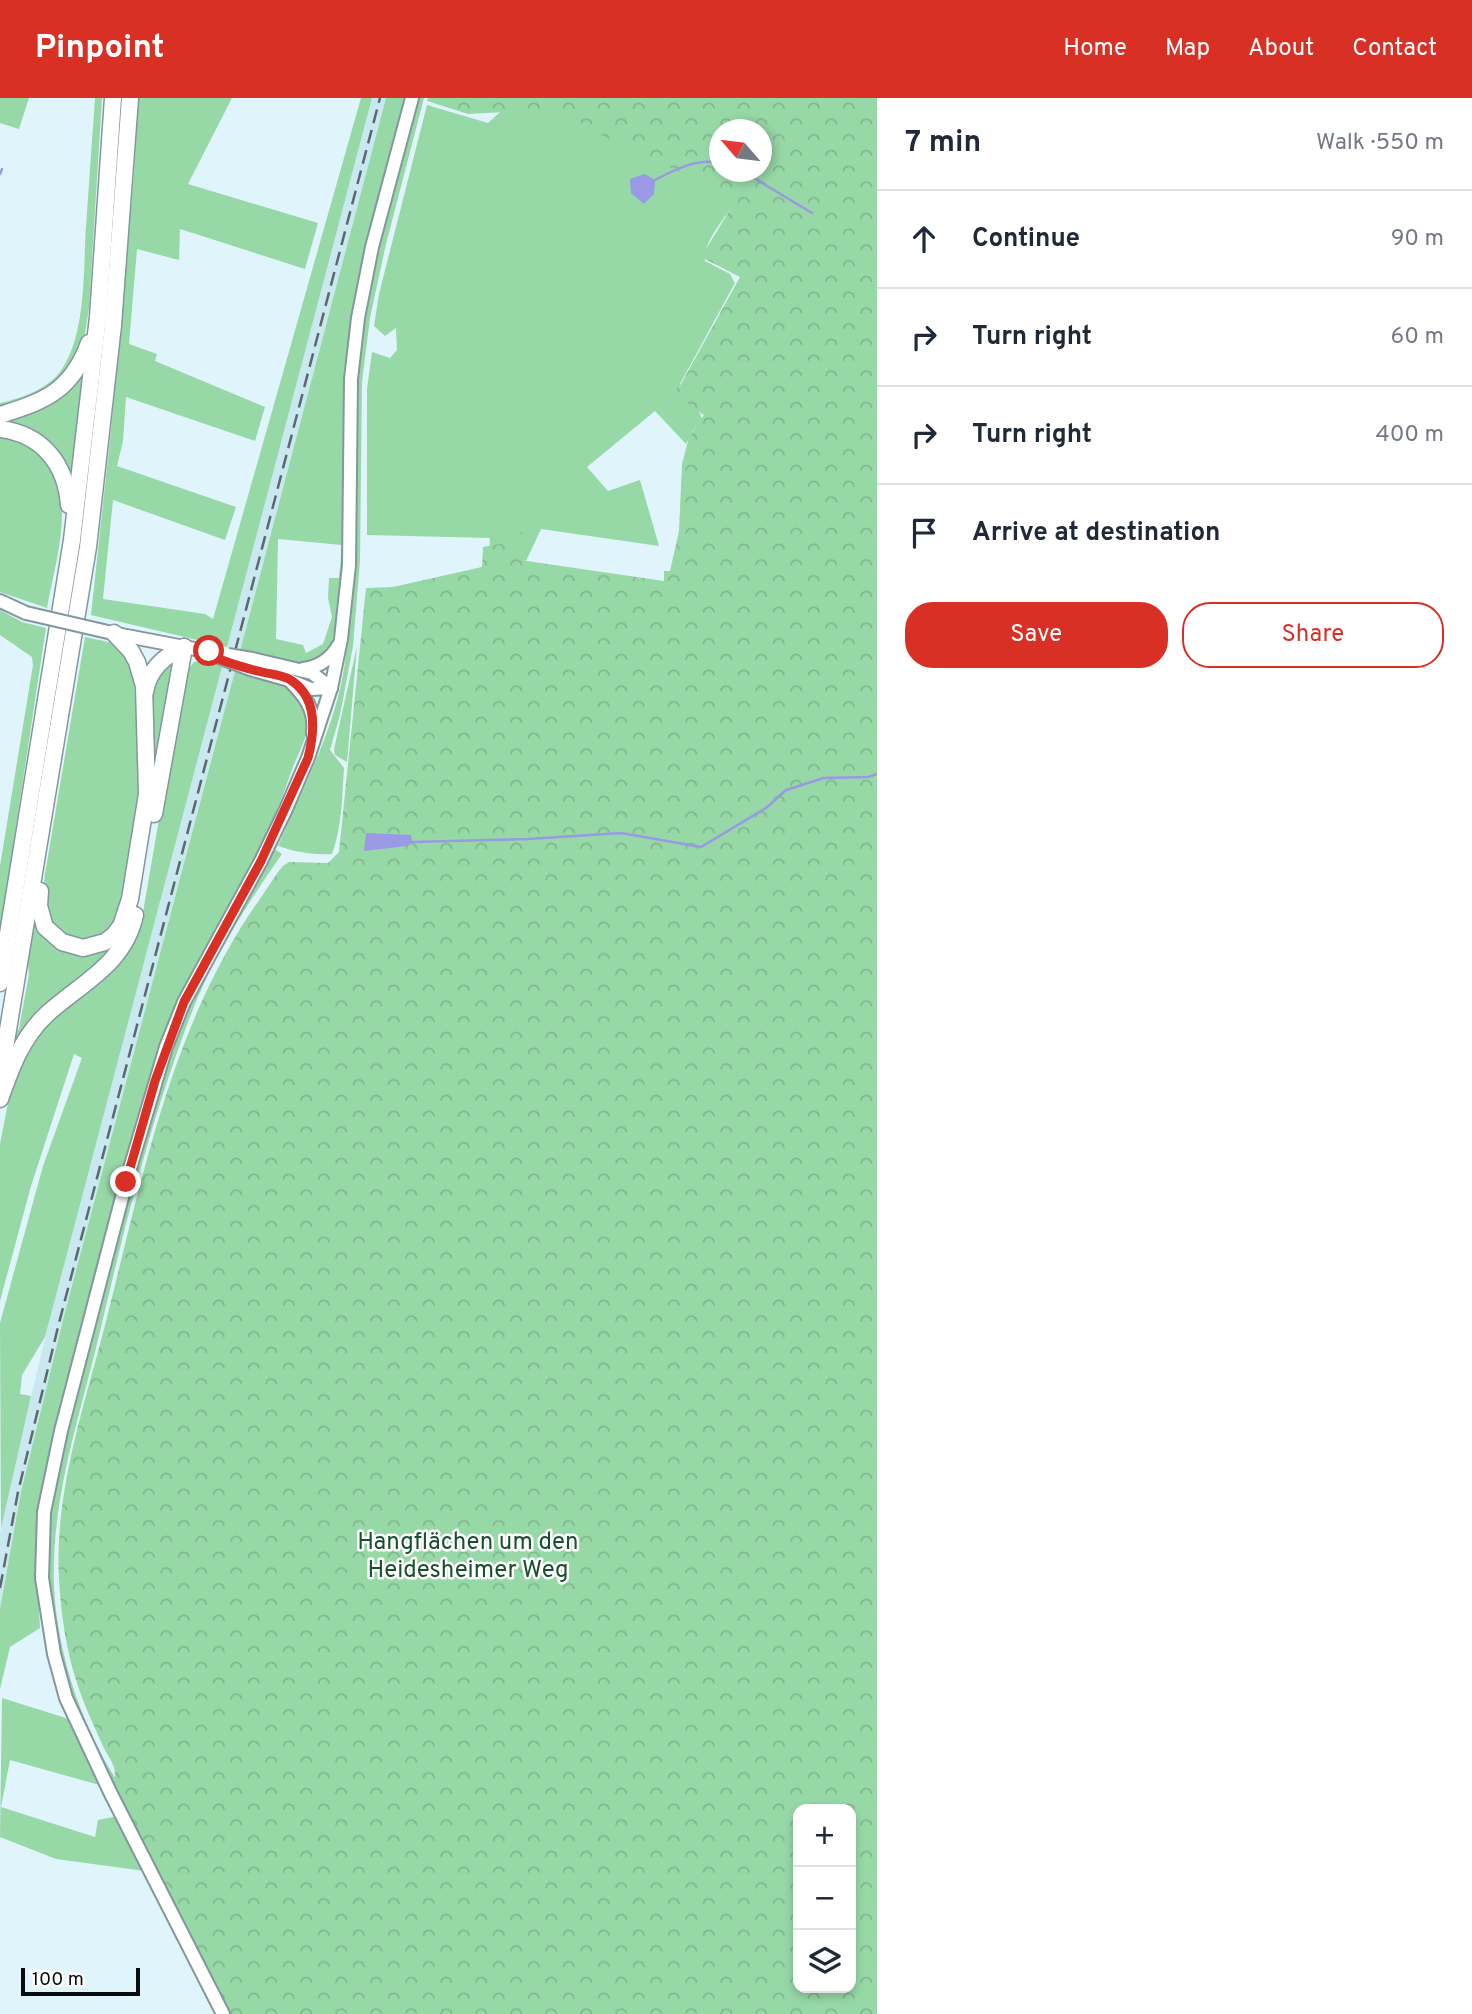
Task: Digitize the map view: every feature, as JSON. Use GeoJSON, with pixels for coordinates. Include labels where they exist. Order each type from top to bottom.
{"type":"FeatureCollection","features":[{"type":"Feature","properties":{"kind":"highway"},"geometry":{"type":"LineString","coordinates":[[0,983],[72,540],[98,317],[113,98]]}},
{"type":"Feature","properties":{"kind":"highway"},"geometry":{"type":"LineString","coordinates":[[0,1078],[89,533],[113,325],[130,98]]}},
{"type":"Feature","properties":{"kind":"highway"},"geometry":{"type":"LineString","coordinates":[[0,415],[44,400],[65,385],[84,357],[98,317]]}},
{"type":"Feature","properties":{"kind":"highway"},"geometry":{"type":"LineString","coordinates":[[0,429],[20,433],[37,442],[58,463],[68,489],[72,540]]}},
{"type":"Feature","properties":{"kind":"highway"},"geometry":{"type":"LineString","coordinates":[[45,815],[39,905],[45,927],[62,943],[72,947],[83,948],[105,942],[114,935],[125,916],[140,844],[148,768],[144,686],[137,662],[123,641],[111,632]]}},
{"type":"Feature","properties":{"kind":"highway"},"geometry":{"type":"LineString","coordinates":[[144,698],[146,684],[160,661],[192,649]]}},
{"type":"Feature","properties":{"kind":"highway"},"geometry":{"type":"LineString","coordinates":[[0,1099],[13,1063],[35,1027],[87,985],[109,963],[134,922],[192,649]]}},
{"type":"Feature","properties":{"kind":"main road"},"geometry":{"type":"LineString","coordinates":[[223,2014],[66,1698],[54,1654],[42,1578],[44,1512],[61,1431],[166,1047],[184,1002],[261,861],[308,758],[331,688],[341,639],[349,565],[351,379],[358,318],[372,247],[412,98]]}},
{"type":"Feature","properties":{"kind":"main road"},"geometry":{"type":"LineString","coordinates":[[0,601],[26,613],[192,649],[291,675],[311,689],[331,688]]}},
{"type":"Feature","properties":{"kind":"main road"},"geometry":{"type":"LineString","coordinates":[[291,675],[319,666],[330,658],[341,639]]}},
{"type":"Feature","properties":{"kind":"main road"},"geometry":{"type":"LineString","coordinates":[[291,675],[304,695],[313,717],[314,729],[308,758]]}},
{"type":"Feature","properties":{"kind":"shaded area"},"geometry":{"type":"Polygon","coordinates":[[[372,98],[386,98],[240,651],[227,647],[372,98]]]}},
{"type":"Feature","properties":{"kind":"shaded area"},"geometry":{"type":"Polygon","coordinates":[[[222,667],[235,671],[64,1316],[21,1492],[0,1609],[0,1533],[8,1492],[51,1314],[222,667]]]}},
{"type":"Feature","properties":{"kind":"green space"},"geometry":{"type":"Polygon","coordinates":[[[0,98],[29,98],[19,129],[0,123],[0,98]]]}},
{"type":"Feature","properties":{"kind":"green space"},"geometry":{"type":"Polygon","coordinates":[[[95,98],[102,98],[89,308],[83,346],[78,358],[51,391],[0,411],[0,403],[33,392],[55,378],[69,357],[75,340],[82,301],[95,98]]]}},
{"type":"Feature","properties":{"kind":"green space"},"geometry":{"type":"Polygon","coordinates":[[[138,98],[232,98],[188,184],[318,223],[305,269],[180,229],[179,260],[137,249],[129,344],[157,354],[155,361],[265,407],[255,441],[126,397],[123,441],[117,466],[236,507],[225,540],[113,500],[103,599],[205,614],[213,619],[361,98],[372,98],[227,647],[91,615],[111,430],[134,174],[138,98]]]}},
{"type":"Feature","properties":{"kind":"green space"},"geometry":{"type":"Polygon","coordinates":[[[386,98],[406,98],[358,288],[345,545],[339,610],[332,642],[320,660],[302,666],[240,651],[386,98]],[[278,539],[276,639],[303,645],[306,653],[323,644],[332,617],[328,598],[329,578],[339,578],[342,545],[278,539]]]}},
{"type":"Feature","properties":{"kind":"green space"},"geometry":{"type":"Polygon","coordinates":[[[418,98],[424,98],[386,244],[370,318],[362,382],[360,561],[353,646],[340,715],[330,750],[344,768],[340,823],[332,854],[305,853],[278,846],[318,756],[341,686],[353,578],[359,341],[366,291],[379,235],[418,98]]]}},
{"type":"Feature","properties":{"kind":"green space","name":"Hangflächen um den Heidesheimer Weg"},"geometry":{"type":"Polygon","coordinates":[[[428,98],[877,98],[877,2014],[230,2014],[114,1786],[114,1768],[86,1707],[70,1658],[59,1579],[61,1515],[66,1482],[147,1158],[182,1049],[204,996],[231,945],[283,866],[289,862],[328,863],[339,852],[366,588],[393,587],[482,567],[483,547],[511,542],[525,529],[520,560],[664,581],[664,571],[670,571],[679,531],[682,464],[689,437],[704,415],[672,393],[681,384],[740,277],[701,257],[739,195],[737,193],[721,206],[698,180],[592,131],[563,109],[468,114],[427,101],[428,98]]]}},
{"type":"Feature","properties":{"kind":"green space"},"geometry":{"type":"Polygon","coordinates":[[[733,98],[813,123],[772,164],[772,119],[709,119],[709,182],[755,182],[730,210],[707,247],[705,261],[730,274],[735,283],[680,384],[680,390],[699,411],[702,419],[686,444],[655,411],[587,467],[608,491],[640,480],[659,546],[541,529],[506,604],[486,600],[490,538],[367,535],[367,389],[372,352],[390,358],[397,350],[396,328],[385,336],[374,326],[379,294],[427,105],[488,123],[510,103],[733,98]]]}},
{"type":"Feature","properties":{"kind":"green space"},"geometry":{"type":"Polygon","coordinates":[[[88,357],[71,487],[61,464],[0,420],[46,404],[88,357]]]}},
{"type":"Feature","properties":{"kind":"green space"},"geometry":{"type":"Polygon","coordinates":[[[0,435],[31,445],[47,460],[57,478],[62,520],[47,608],[0,592],[0,435]]]}},
{"type":"Feature","properties":{"kind":"green space"},"geometry":{"type":"Polygon","coordinates":[[[0,610],[22,622],[46,628],[0,932],[0,866],[33,665],[32,657],[0,635],[0,610]]]}},
{"type":"Feature","properties":{"kind":"green space"},"geometry":{"type":"Polygon","coordinates":[[[85,637],[118,644],[128,657],[133,672],[141,759],[141,794],[126,893],[117,919],[101,936],[82,944],[57,936],[42,900],[85,637]]]}},
{"type":"Feature","properties":{"kind":"green space"},"geometry":{"type":"Polygon","coordinates":[[[357,646],[347,762],[335,755],[334,749],[357,646]]]}},
{"type":"Feature","properties":{"kind":"green space"},"geometry":{"type":"Polygon","coordinates":[[[176,661],[150,818],[149,738],[152,698],[163,665],[176,661]]]}},
{"type":"Feature","properties":{"kind":"green space"},"geometry":{"type":"Polygon","coordinates":[[[204,661],[222,667],[45,1337],[22,1375],[20,1394],[31,1396],[1,1528],[0,1323],[43,1166],[82,1058],[74,1054],[31,1186],[0,1301],[0,1144],[11,1087],[22,1057],[50,1020],[101,981],[129,950],[142,918],[184,674],[194,662],[204,661]]]}},
{"type":"Feature","properties":{"kind":"green space"},"geometry":{"type":"Polygon","coordinates":[[[235,671],[281,685],[300,698],[306,708],[308,720],[306,734],[260,847],[188,985],[152,1072],[109,1228],[76,1377],[37,1577],[40,1628],[10,1647],[0,1689],[0,1609],[21,1492],[64,1316],[235,671]]]}},
{"type":"Feature","properties":{"kind":"green space"},"geometry":{"type":"Polygon","coordinates":[[[275,849],[282,854],[231,933],[202,988],[148,1141],[66,1466],[56,1525],[54,1556],[56,1612],[61,1640],[67,1668],[86,1722],[98,1748],[126,1793],[237,2014],[229,2014],[78,1713],[56,1647],[50,1614],[47,1551],[57,1468],[159,1083],[188,1004],[231,923],[275,849]]]}},
{"type":"Feature","properties":{"kind":"green space"},"geometry":{"type":"Polygon","coordinates":[[[36,909],[54,942],[120,944],[11,1055],[14,1035],[19,1029],[29,974],[27,956],[36,909]]]}},
{"type":"Feature","properties":{"kind":"green space"},"geometry":{"type":"Polygon","coordinates":[[[2,1698],[69,1719],[103,1786],[10,1760],[1,1807],[95,1837],[98,1820],[118,1816],[145,1871],[56,1859],[0,1837],[2,1698]]]}},
{"type":"Feature","properties":{"kind":"water"},"geometry":{"type":"Polygon","coordinates":[[[645,174],[655,180],[654,194],[644,204],[631,193],[630,179],[645,174]]]}},
{"type":"Feature","properties":{"kind":"water"},"geometry":{"type":"Polygon","coordinates":[[[366,833],[411,835],[412,842],[407,846],[364,851],[366,833]]]}},
{"type":"Feature","properties":{"kind":"waterway"},"geometry":{"type":"LineString","coordinates":[[655,180],[678,169],[709,162]]}},
{"type":"Feature","properties":{"kind":"waterway"},"geometry":{"type":"LineString","coordinates":[[0,174],[2,169]]}},
{"type":"Feature","properties":{"kind":"waterway"},"geometry":{"type":"LineString","coordinates":[[761,182],[812,213]]}},
{"type":"Feature","properties":{"kind":"waterway"},"geometry":{"type":"LineString","coordinates":[[412,842],[621,833],[701,847],[766,808],[786,790],[824,778],[868,777],[877,774]]}},
{"type":"Feature","properties":{"kind":"railway"},"geometry":{"type":"LineString","coordinates":[[0,1588],[18,1492],[59,1323],[380,98]]}},
{"type":"Feature","properties":{"kind":"route"},"geometry":{"type":"LineString","coordinates":[[126,1182],[155,1081],[184,1002],[261,861],[286,809],[313,741],[310,705],[289,680],[200,650],[209,651]]}}]}
